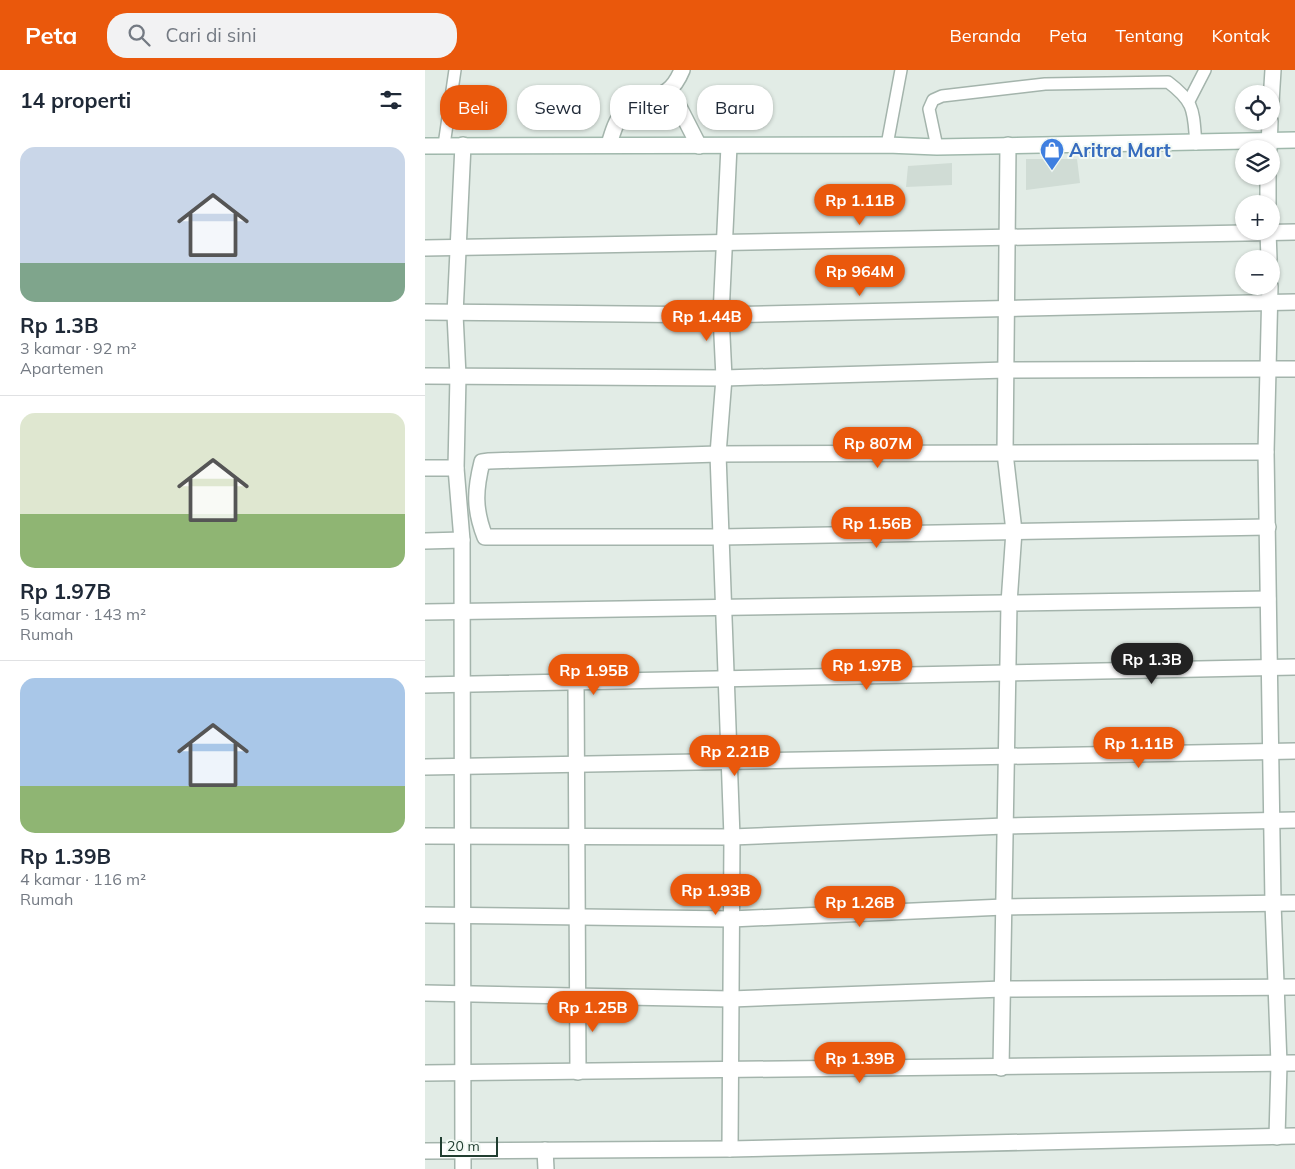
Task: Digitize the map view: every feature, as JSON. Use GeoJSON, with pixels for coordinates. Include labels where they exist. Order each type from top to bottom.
{"type":"FeatureCollection","features":[{"type":"Feature","properties":{"kind":"street"},"geometry":{"type":"LineString","coordinates":[[675,85],[682,70]]}},
{"type":"Feature","properties":{"kind":"street"},"geometry":{"type":"LineString","coordinates":[[1272,85],[1273,70]]}},
{"type":"Feature","properties":{"kind":"street"},"geometry":{"type":"LineString","coordinates":[[687,121],[699,146]]}},
{"type":"Feature","properties":{"kind":"street"},"geometry":{"type":"LineString","coordinates":[[609,144],[613,130]]}},
{"type":"Feature","properties":{"kind":"street"},"geometry":{"type":"LineString","coordinates":[[1280,143],[1295,140]]}},
{"type":"Feature","properties":{"kind":"street"},"geometry":{"type":"LineString","coordinates":[[425,146],[609,144],[699,146],[887,145],[937,147],[1235,145]]}},
{"type":"Feature","properties":{"kind":"street"},"geometry":{"type":"LineString","coordinates":[[463,145],[455,314],[458,376],[457,468],[462,611],[463,1169]]}},
{"type":"Feature","properties":{"kind":"street"},"geometry":{"type":"LineString","coordinates":[[1001,1068],[1009,603],[1014,531],[1005,453],[1008,145]]}},
{"type":"Feature","properties":{"kind":"street"},"geometry":{"type":"LineString","coordinates":[[729,146],[723,244],[721,315],[724,378],[719,454],[722,608],[732,837],[730,1149]]}},
{"type":"Feature","properties":{"kind":"street"},"geometry":{"type":"LineString","coordinates":[[1280,232],[1295,232]]}},
{"type":"Feature","properties":{"kind":"street"},"geometry":{"type":"LineString","coordinates":[[425,248],[723,244],[1235,233]]}},
{"type":"Feature","properties":{"kind":"street"},"geometry":{"type":"LineString","coordinates":[[425,312],[455,314],[721,315],[1006,309],[1252,295]]}},
{"type":"Feature","properties":{"kind":"street"},"geometry":{"type":"LineString","coordinates":[[1270,295],[1266,452],[1273,903],[1279,1064],[1277,1136]]}},
{"type":"Feature","properties":{"kind":"street"},"geometry":{"type":"LineString","coordinates":[[1273,295],[1295,302]]}},
{"type":"Feature","properties":{"kind":"street"},"geometry":{"type":"LineString","coordinates":[[425,376],[724,378],[1006,370],[1295,369]]}},
{"type":"Feature","properties":{"kind":"street"},"geometry":{"type":"LineString","coordinates":[[1266,452],[719,454],[489,461],[482,462],[476,486],[478,518],[485,536],[721,538],[1268,527]]}},
{"type":"Feature","properties":{"kind":"street"},"geometry":{"type":"LineString","coordinates":[[425,468],[457,468]]}},
{"type":"Feature","properties":{"kind":"street"},"geometry":{"type":"LineString","coordinates":[[425,541],[461,540]]}},
{"type":"Feature","properties":{"kind":"street"},"geometry":{"type":"LineString","coordinates":[[425,612],[1268,600]]}},
{"type":"Feature","properties":{"kind":"street"},"geometry":{"type":"LineString","coordinates":[[425,685],[1295,667]]}},
{"type":"Feature","properties":{"kind":"street"},"geometry":{"type":"LineString","coordinates":[[577,682],[578,765],[575,836],[578,1072]]}},
{"type":"Feature","properties":{"kind":"street"},"geometry":{"type":"LineString","coordinates":[[425,768],[1295,751]]}},
{"type":"Feature","properties":{"kind":"street"},"geometry":{"type":"LineString","coordinates":[[425,836],[732,837],[1005,826],[1295,820]]}},
{"type":"Feature","properties":{"kind":"street"},"geometry":{"type":"LineString","coordinates":[[425,915],[731,919],[1004,907],[1295,902]]}},
{"type":"Feature","properties":{"kind":"street"},"geometry":{"type":"LineString","coordinates":[[425,993],[731,999],[1003,989],[1295,988]]}},
{"type":"Feature","properties":{"kind":"street"},"geometry":{"type":"LineString","coordinates":[[425,1073],[1295,1064]]}},
{"type":"Feature","properties":{"kind":"street"},"geometry":{"type":"LineString","coordinates":[[425,1151],[730,1149],[1295,1136]]}},
{"type":"Feature","properties":{"kind":"street"},"geometry":{"type":"LineString","coordinates":[[545,1150],[546,1169]]}},
{"type":"Feature","properties":{"kind":"lane"},"geometry":{"type":"LineString","coordinates":[[444,145],[455,70]]}},
{"type":"Feature","properties":{"kind":"lane"},"geometry":{"type":"LineString","coordinates":[[887,145],[901,70]]}},
{"type":"Feature","properties":{"kind":"lane"},"geometry":{"type":"LineString","coordinates":[[1189,101],[1205,70]]}},
{"type":"Feature","properties":{"kind":"lane"},"geometry":{"type":"LineString","coordinates":[[937,147],[929,109],[933,100],[942,96],[1045,84],[1168,82],[1189,101],[1193,111],[1196,144]]}},
{"type":"Feature","properties":{"kind":"shaded area","name":"Aritra Mart"},"geometry":{"type":"Polygon","coordinates":[[[1026,159],[1077,159],[1080,183],[1026,190],[1026,159]]]}},
{"type":"Feature","properties":{"kind":"shaded area"},"geometry":{"type":"Polygon","coordinates":[[[952,163],[952,185],[906,187],[908,166],[952,163]]]}},
{"type":"Feature","properties":{"kind":"place","name":"Aritra Mart"},"geometry":{"type":"Point","coordinates":[1052,171]}}]}
